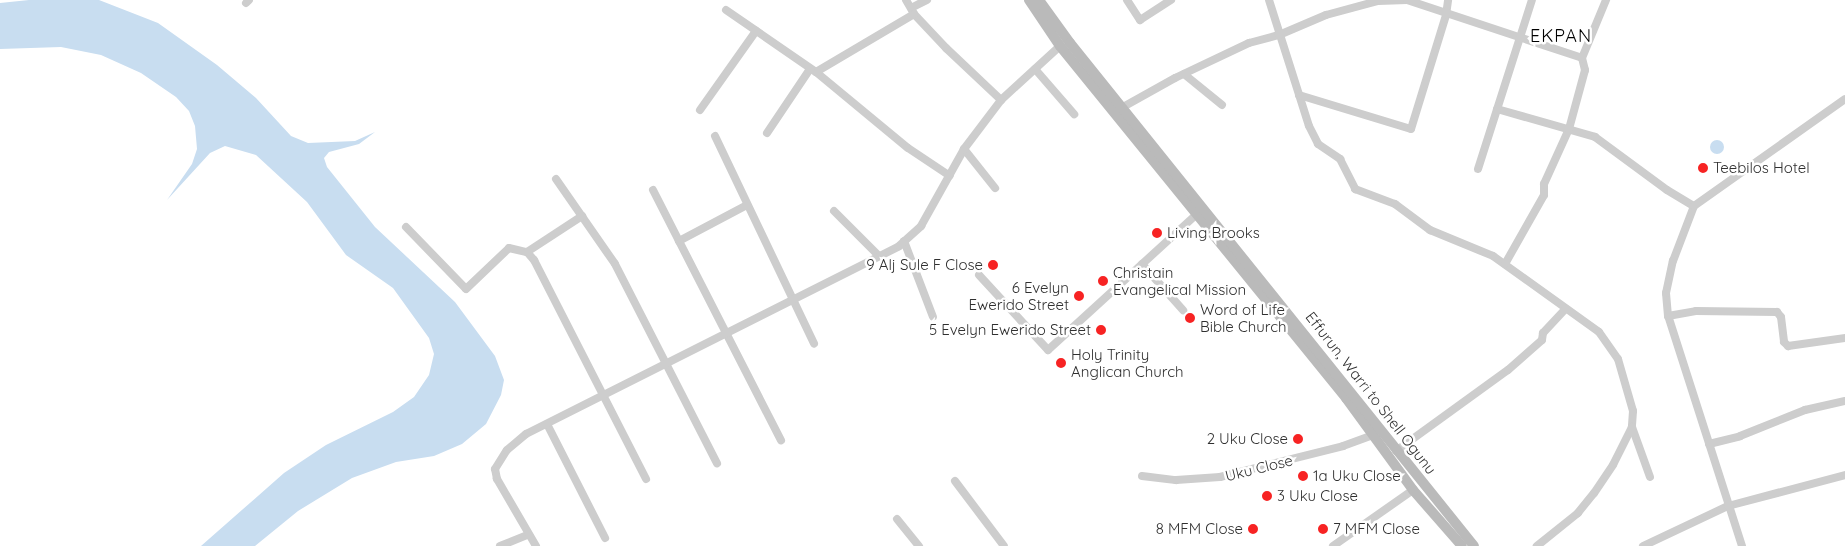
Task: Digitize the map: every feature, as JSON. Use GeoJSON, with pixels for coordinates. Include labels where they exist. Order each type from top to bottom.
{"type":"FeatureCollection","features":[{"type":"Feature","properties":{"kind":"main road","name":"Effurun, Warri to Shell Ogunu"},"geometry":{"type":"LineString","coordinates":[[1029,0],[1060,46],[1373,435],[1413,490],[1458,545]]}},
{"type":"Feature","properties":{"kind":"main road","name":"Effurun, Warri to Shell Ogunu"},"geometry":{"type":"LineString","coordinates":[[1039,0],[1396,451],[1474,546]]}},
{"type":"Feature","properties":{"kind":"main road"},"geometry":{"type":"LineString","coordinates":[[1215,239],[1224,232]]}},
{"type":"Feature","properties":{"kind":"street"},"geometry":{"type":"LineString","coordinates":[[906,0],[912,11],[1001,100]]}},
{"type":"Feature","properties":{"kind":"street"},"geometry":{"type":"LineString","coordinates":[[767,133],[813,71],[927,0]]}},
{"type":"Feature","properties":{"kind":"street"},"geometry":{"type":"LineString","coordinates":[[1127,0],[1140,20],[1171,0]]}},
{"type":"Feature","properties":{"kind":"street"},"geometry":{"type":"LineString","coordinates":[[1269,0],[1299,95],[1318,144],[1340,158],[1355,189],[1395,204],[1430,230],[1494,256],[1599,332],[1618,359],[1633,411],[1632,427],[1613,465],[1594,493],[1578,513],[1537,546]]}},
{"type":"Feature","properties":{"kind":"street"},"geometry":{"type":"LineString","coordinates":[[1345,0],[1347,9]]}},
{"type":"Feature","properties":{"kind":"street"},"geometry":{"type":"LineString","coordinates":[[1123,108],[1184,74],[1249,43],[1279,35],[1347,9],[1378,1],[1407,0],[1582,58]]}},
{"type":"Feature","properties":{"kind":"street"},"geometry":{"type":"LineString","coordinates":[[1299,95],[1411,129],[1446,14],[1448,0]]}},
{"type":"Feature","properties":{"kind":"street"},"geometry":{"type":"LineString","coordinates":[[1478,169],[1532,0]]}},
{"type":"Feature","properties":{"kind":"street"},"geometry":{"type":"LineString","coordinates":[[1505,264],[1544,195],[1544,184],[1569,129],[1585,70],[1582,58],[1606,0]]}},
{"type":"Feature","properties":{"kind":"street"},"geometry":{"type":"LineString","coordinates":[[726,10],[813,71],[908,148],[950,176]]}},
{"type":"Feature","properties":{"kind":"street"},"geometry":{"type":"LineString","coordinates":[[700,110],[756,31]]}},
{"type":"Feature","properties":{"kind":"street"},"geometry":{"type":"LineString","coordinates":[[536,546],[497,479],[495,469],[517,441],[603,395],[904,242],[925,220],[964,149],[1001,100],[1060,46]]}},
{"type":"Feature","properties":{"kind":"street"},"geometry":{"type":"LineString","coordinates":[[1035,69],[1074,114]]}},
{"type":"Feature","properties":{"kind":"street"},"geometry":{"type":"LineString","coordinates":[[1184,74],[1222,105]]}},
{"type":"Feature","properties":{"kind":"street"},"geometry":{"type":"LineString","coordinates":[[1742,546],[1668,316],[1666,293],[1673,261],[1694,206],[1845,99]]}},
{"type":"Feature","properties":{"kind":"street"},"geometry":{"type":"LineString","coordinates":[[1497,109],[1569,129],[1607,144],[1659,185],[1694,206]]}},
{"type":"Feature","properties":{"kind":"street"},"geometry":{"type":"LineString","coordinates":[[715,136],[814,344]]}},
{"type":"Feature","properties":{"kind":"street"},"geometry":{"type":"LineString","coordinates":[[964,149],[995,188]]}},
{"type":"Feature","properties":{"kind":"street"},"geometry":{"type":"LineString","coordinates":[[556,179],[615,264],[664,364],[717,463]]}},
{"type":"Feature","properties":{"kind":"street"},"geometry":{"type":"LineString","coordinates":[[653,190],[780,440]]}},
{"type":"Feature","properties":{"kind":"street"},"geometry":{"type":"LineString","coordinates":[[679,241],[747,205]]}},
{"type":"Feature","properties":{"kind":"street"},"geometry":{"type":"LineString","coordinates":[[834,211],[878,256]]}},
{"type":"Feature","properties":{"kind":"street"},"geometry":{"type":"LineString","coordinates":[[979,275],[1048,350],[1196,215]]}},
{"type":"Feature","properties":{"kind":"street"},"geometry":{"type":"LineString","coordinates":[[406,227],[466,289],[509,248],[527,252],[582,216]]}},
{"type":"Feature","properties":{"kind":"street"},"geometry":{"type":"LineString","coordinates":[[904,242],[933,317]]}},
{"type":"Feature","properties":{"kind":"street"},"geometry":{"type":"LineString","coordinates":[[527,252],[562,311],[646,479]]}},
{"type":"Feature","properties":{"kind":"street"},"geometry":{"type":"LineString","coordinates":[[1142,264],[1183,310]]}},
{"type":"Feature","properties":{"kind":"street"},"geometry":{"type":"LineString","coordinates":[[1396,451],[1508,370],[1542,340],[1543,333],[1565,309]]}},
{"type":"Feature","properties":{"kind":"street"},"geometry":{"type":"LineString","coordinates":[[1668,316],[1696,311],[1777,312],[1781,317],[1784,342],[1788,346],[1845,338]]}},
{"type":"Feature","properties":{"kind":"street"},"geometry":{"type":"LineString","coordinates":[[1709,444],[1740,436],[1805,410],[1845,401]]}},
{"type":"Feature","properties":{"kind":"street"},"geometry":{"type":"LineString","coordinates":[[547,424],[605,538]]}},
{"type":"Feature","properties":{"kind":"street"},"geometry":{"type":"LineString","coordinates":[[1632,427],[1650,477]]}},
{"type":"Feature","properties":{"kind":"street","name":"Uku Close"},"geometry":{"type":"LineString","coordinates":[[1142,476],[1176,480],[1220,477],[1343,446],[1373,435]]}},
{"type":"Feature","properties":{"kind":"street"},"geometry":{"type":"LineString","coordinates":[[1643,546],[1728,506],[1845,475]]}},
{"type":"Feature","properties":{"kind":"street"},"geometry":{"type":"LineString","coordinates":[[956,481],[1004,546]]}},
{"type":"Feature","properties":{"kind":"street"},"geometry":{"type":"LineString","coordinates":[[1333,546],[1413,490]]}},
{"type":"Feature","properties":{"kind":"street"},"geometry":{"type":"LineString","coordinates":[[897,519],[919,546]]}},
{"type":"Feature","properties":{"kind":"street"},"geometry":{"type":"LineString","coordinates":[[500,546],[530,534]]}},
{"type":"Feature","properties":{"kind":"water"},"geometry":{"type":"Polygon","coordinates":[[[29,0],[99,0],[158,23],[217,65],[256,98],[291,136],[308,143],[355,141],[375,132],[359,144],[329,152],[324,158],[327,167],[375,227],[455,302],[495,356],[504,380],[501,395],[486,424],[462,444],[434,456],[396,462],[352,478],[298,511],[255,546],[201,546],[284,473],[326,445],[393,412],[414,397],[429,375],[434,354],[429,338],[393,288],[346,255],[307,202],[256,155],[225,146],[210,153],[167,200],[192,164],[197,149],[195,126],[189,111],[176,97],[141,73],[101,55],[61,47],[0,49],[0,3],[29,0]]]}},
{"type":"Feature","properties":{"kind":"water"},"geometry":{"type":"Polygon","coordinates":[[[1717,140],[1722,142],[1724,147],[1722,152],[1717,154],[1712,152],[1710,147],[1712,142],[1717,140]]]}},
{"type":"Feature","properties":{"kind":"place","name":"Teebilos Hotel"},"geometry":{"type":"Point","coordinates":[1703,168]}},
{"type":"Feature","properties":{"kind":"place","name":"Living Brooks"},"geometry":{"type":"Point","coordinates":[1157,233]}},
{"type":"Feature","properties":{"kind":"place","name":"9 Alj Sule F Close"},"geometry":{"type":"Point","coordinates":[993,265]}},
{"type":"Feature","properties":{"kind":"place","name":"Christain Evangelical Mission"},"geometry":{"type":"Point","coordinates":[1103,281]}},
{"type":"Feature","properties":{"kind":"place","name":"6 Evelyn Ewerido Street"},"geometry":{"type":"Point","coordinates":[1079,296]}},
{"type":"Feature","properties":{"kind":"place","name":"Word of Life Bible Church"},"geometry":{"type":"Point","coordinates":[1190,318]}},
{"type":"Feature","properties":{"kind":"place","name":"5 Evelyn Ewerido Street"},"geometry":{"type":"Point","coordinates":[1101,330]}},
{"type":"Feature","properties":{"kind":"place","name":"Holy Trinity Anglican Church"},"geometry":{"type":"Point","coordinates":[1061,363]}},
{"type":"Feature","properties":{"kind":"place","name":"2 Uku Close"},"geometry":{"type":"Point","coordinates":[1298,439]}},
{"type":"Feature","properties":{"kind":"place","name":"1a Uku Close"},"geometry":{"type":"Point","coordinates":[1303,476]}},
{"type":"Feature","properties":{"kind":"place","name":"3 Uku Close"},"geometry":{"type":"Point","coordinates":[1267,496]}},
{"type":"Feature","properties":{"kind":"place","name":"8 MFM Close"},"geometry":{"type":"Point","coordinates":[1253,529]}},
{"type":"Feature","properties":{"kind":"place","name":"7 MFM Close"},"geometry":{"type":"Point","coordinates":[1323,529]}},
{"type":"Feature","properties":{"kind":"district","name":"EKPAN"},"geometry":{"type":"Point","coordinates":[1561,36]}}]}
